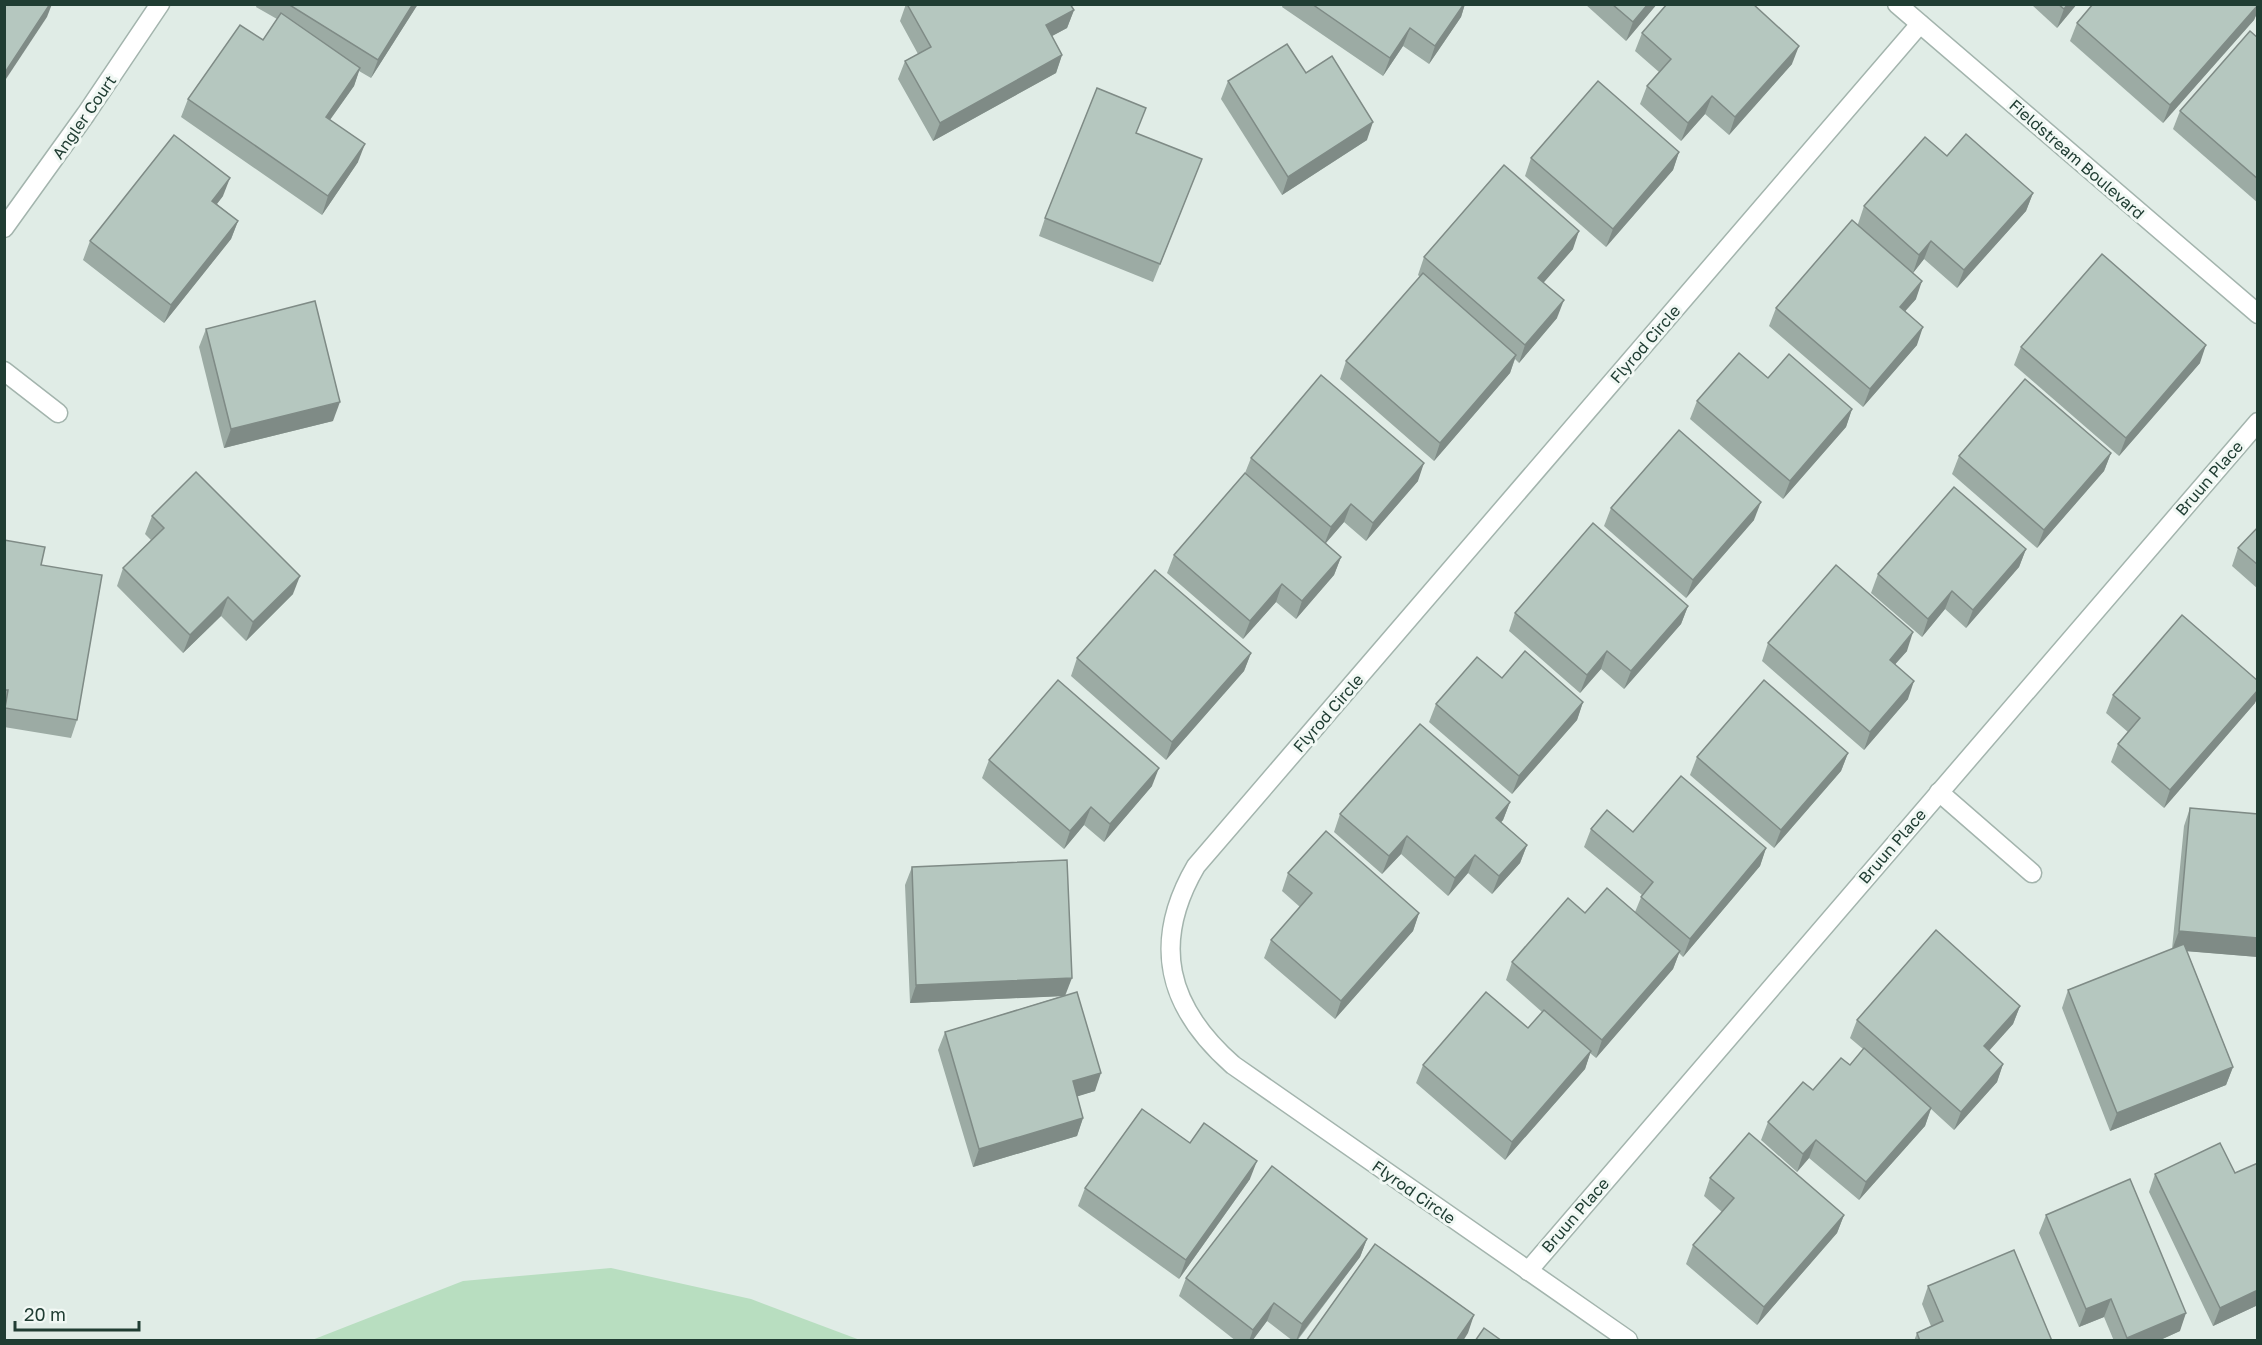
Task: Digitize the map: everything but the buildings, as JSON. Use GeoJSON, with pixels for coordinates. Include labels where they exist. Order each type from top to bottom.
{"type":"FeatureCollection","features":[{"type":"Feature","properties":{"kind":"street","name":"Angler Court"},"geometry":{"type":"LineString","coordinates":[[4,228],[86,114],[160,4]]}},
{"type":"Feature","properties":{"kind":"street","name":"Fieldstream Boulevard"},"geometry":{"type":"LineString","coordinates":[[1897,4],[2258,314]]}},
{"type":"Feature","properties":{"kind":"street","name":"Flyrod Circle"},"geometry":{"type":"LineString","coordinates":[[1628,1341],[1233,1065],[1216,1050],[1193,1023],[1182,1002],[1173,976],[1171,926],[1184,886],[1196,866],[1920,24]]}},
{"type":"Feature","properties":{"kind":"street"},"geometry":{"type":"LineString","coordinates":[[4,371],[58,412]]}},
{"type":"Feature","properties":{"kind":"street","name":"Bruun Place"},"geometry":{"type":"LineString","coordinates":[[1528,1271],[2258,422]]}},
{"type":"Feature","properties":{"kind":"street"},"geometry":{"type":"LineString","coordinates":[[1939,792],[2032,873]]}},
{"type":"Feature","properties":{"kind":"green space"},"geometry":{"type":"Polygon","coordinates":[[[611,1268],[751,1299],[860,1340],[312,1340],[463,1281],[611,1268]]]}}]}
